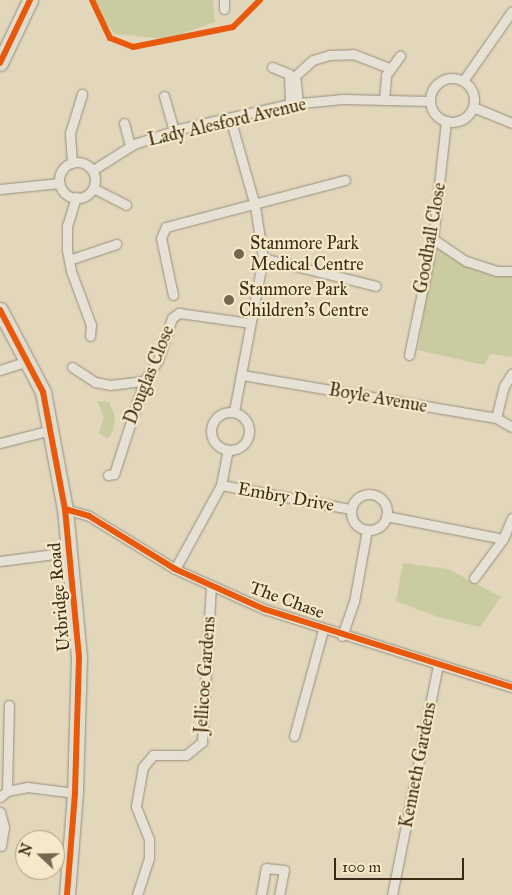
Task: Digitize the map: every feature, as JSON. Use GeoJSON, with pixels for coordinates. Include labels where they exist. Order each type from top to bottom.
{"type":"FeatureCollection","features":[{"type":"Feature","properties":{"kind":"main road"},"geometry":{"type":"LineString","coordinates":[[0,63],[30,0]]}},
{"type":"Feature","properties":{"kind":"main road","name":"Uxbridge Road"},"geometry":{"type":"LineString","coordinates":[[0,310],[43,392],[65,509],[70,552],[79,657],[75,793],[67,895]]}},
{"type":"Feature","properties":{"kind":"street"},"geometry":{"type":"LineString","coordinates":[[463,81],[512,11]]}},
{"type":"Feature","properties":{"kind":"street"},"geometry":{"type":"LineString","coordinates":[[294,103],[295,76],[313,60],[329,55],[353,54],[390,68]]}},
{"type":"Feature","properties":{"kind":"street"},"geometry":{"type":"LineString","coordinates":[[384,100],[390,68],[400,56]]}},
{"type":"Feature","properties":{"kind":"street"},"geometry":{"type":"LineString","coordinates":[[272,66],[289,74],[294,103]]}},
{"type":"Feature","properties":{"kind":"street"},"geometry":{"type":"LineString","coordinates":[[452,78],[463,81],[473,93],[473,107],[464,119],[446,121],[434,112],[430,100],[431,93],[441,81],[452,78]]}},
{"type":"Feature","properties":{"kind":"street"},"geometry":{"type":"LineString","coordinates":[[72,163],[70,133],[82,94]]}},
{"type":"Feature","properties":{"kind":"street"},"geometry":{"type":"LineString","coordinates":[[164,96],[174,131]]}},
{"type":"Feature","properties":{"kind":"street","name":"Lady Alesford Avenue"},"geometry":{"type":"LineString","coordinates":[[93,170],[130,146],[174,131],[294,103],[430,100]]}},
{"type":"Feature","properties":{"kind":"street"},"geometry":{"type":"LineString","coordinates":[[473,107],[512,123]]}},
{"type":"Feature","properties":{"kind":"street"},"geometry":{"type":"LineString","coordinates":[[230,118],[256,206],[263,258],[234,412]]}},
{"type":"Feature","properties":{"kind":"street","name":"Goodhall Close"},"geometry":{"type":"LineString","coordinates":[[409,355],[433,239],[446,121]]}},
{"type":"Feature","properties":{"kind":"street"},"geometry":{"type":"LineString","coordinates":[[124,123],[130,146]]}},
{"type":"Feature","properties":{"kind":"street"},"geometry":{"type":"LineString","coordinates":[[82,162],[93,170],[93,188],[84,196],[76,197],[67,194],[60,183],[62,171],[72,163],[82,162]]}},
{"type":"Feature","properties":{"kind":"street"},"geometry":{"type":"LineString","coordinates":[[173,295],[161,238],[166,227],[256,206],[345,180]]}},
{"type":"Feature","properties":{"kind":"street"},"geometry":{"type":"LineString","coordinates":[[0,189],[60,183]]}},
{"type":"Feature","properties":{"kind":"street"},"geometry":{"type":"LineString","coordinates":[[93,188],[126,205]]}},
{"type":"Feature","properties":{"kind":"street"},"geometry":{"type":"LineString","coordinates":[[76,197],[68,226],[69,260],[91,325],[90,336]]}},
{"type":"Feature","properties":{"kind":"street"},"geometry":{"type":"LineString","coordinates":[[433,239],[466,260],[496,271],[512,271]]}},
{"type":"Feature","properties":{"kind":"street"},"geometry":{"type":"LineString","coordinates":[[69,260],[116,244]]}},
{"type":"Feature","properties":{"kind":"street"},"geometry":{"type":"LineString","coordinates":[[263,258],[376,286]]}},
{"type":"Feature","properties":{"kind":"street","name":"Douglas Close"},"geometry":{"type":"LineString","coordinates":[[108,475],[114,474],[144,381],[158,360],[172,318],[179,313],[250,323]]}},
{"type":"Feature","properties":{"kind":"street"},"geometry":{"type":"LineString","coordinates":[[0,370],[27,361]]}},
{"type":"Feature","properties":{"kind":"street"},"geometry":{"type":"LineString","coordinates":[[72,367],[103,384],[127,385],[144,381]]}},
{"type":"Feature","properties":{"kind":"street"},"geometry":{"type":"LineString","coordinates":[[496,418],[504,386],[512,373]]}},
{"type":"Feature","properties":{"kind":"street","name":"Boyle Avenue"},"geometry":{"type":"LineString","coordinates":[[242,374],[496,418],[512,427]]}},
{"type":"Feature","properties":{"kind":"street"},"geometry":{"type":"LineString","coordinates":[[234,412],[245,419],[249,435],[242,446],[228,450],[216,444],[211,429],[217,417],[234,412]]}},
{"type":"Feature","properties":{"kind":"street"},"geometry":{"type":"LineString","coordinates":[[0,443],[51,430]]}},
{"type":"Feature","properties":{"kind":"street"},"geometry":{"type":"LineString","coordinates":[[175,569],[221,485],[228,450]]}},
{"type":"Feature","properties":{"kind":"street","name":"Embry Drive"},"geometry":{"type":"LineString","coordinates":[[221,485],[351,509]]}},
{"type":"Feature","properties":{"kind":"street"},"geometry":{"type":"LineString","coordinates":[[371,495],[382,500],[386,516],[380,526],[367,530],[355,524],[351,509],[358,498],[371,495]]}},
{"type":"Feature","properties":{"kind":"street","name":"The Chase"},"geometry":{"type":"LineString","coordinates":[[65,509],[89,516],[175,569],[211,587],[342,636],[512,686]]}},
{"type":"Feature","properties":{"kind":"street"},"geometry":{"type":"LineString","coordinates":[[386,516],[504,539]]}},
{"type":"Feature","properties":{"kind":"street"},"geometry":{"type":"LineString","coordinates":[[474,578],[504,539],[512,518]]}},
{"type":"Feature","properties":{"kind":"street"},"geometry":{"type":"LineString","coordinates":[[342,636],[354,602],[367,530]]}},
{"type":"Feature","properties":{"kind":"street"},"geometry":{"type":"LineString","coordinates":[[0,561],[70,552]]}},
{"type":"Feature","properties":{"kind":"street","name":"Jellicoe Gardens"},"geometry":{"type":"LineString","coordinates":[[137,895],[150,858],[149,840],[136,806],[143,767],[153,755],[186,755],[202,742],[211,587]]}},
{"type":"Feature","properties":{"kind":"street"},"geometry":{"type":"LineString","coordinates":[[294,736],[324,630]]}},
{"type":"Feature","properties":{"kind":"street","name":"Kenneth Gardens"},"geometry":{"type":"LineString","coordinates":[[392,895],[438,665]]}},
{"type":"Feature","properties":{"kind":"street"},"geometry":{"type":"LineString","coordinates":[[9,705],[3,794],[28,786],[75,793]]}},
{"type":"Feature","properties":{"kind":"street"},"geometry":{"type":"LineString","coordinates":[[0,812],[4,827],[1,846]]}},
{"type":"Feature","properties":{"kind":"street"},"geometry":{"type":"LineString","coordinates":[[261,895],[266,868],[284,870],[279,895]]}},
{"type":"Feature","properties":{"kind":"green space"},"geometry":{"type":"Polygon","coordinates":[[[94,0],[213,0],[215,22],[167,39],[115,34],[96,10],[94,0]]]}},
{"type":"Feature","properties":{"kind":"green space"},"geometry":{"type":"Polygon","coordinates":[[[440,248],[471,268],[512,275],[512,357],[490,354],[484,365],[418,350],[431,267],[440,248]]]}},
{"type":"Feature","properties":{"kind":"green space"},"geometry":{"type":"Polygon","coordinates":[[[97,401],[109,402],[115,416],[113,431],[107,439],[99,433],[104,417],[97,401]]]}},
{"type":"Feature","properties":{"kind":"green space"},"geometry":{"type":"Polygon","coordinates":[[[403,563],[448,569],[501,597],[480,627],[438,617],[396,601],[403,563]]]}},
{"type":"Feature","properties":{"kind":"cycle path"},"geometry":{"type":"LineString","coordinates":[[0,63],[30,0]]}},
{"type":"Feature","properties":{"kind":"cycle path"},"geometry":{"type":"LineString","coordinates":[[92,0],[110,38],[133,47],[233,27],[260,0]]}},
{"type":"Feature","properties":{"kind":"cycle path"},"geometry":{"type":"LineString","coordinates":[[0,310],[43,392],[65,509],[79,657],[75,793],[67,895]]}},
{"type":"Feature","properties":{"kind":"cycle path"},"geometry":{"type":"LineString","coordinates":[[65,509],[89,516],[175,569],[264,609],[512,687]]}},
{"type":"Feature","properties":{"kind":"place","name":"Stanmore Park Medical Centre"},"geometry":{"type":"Point","coordinates":[239,254]}},
{"type":"Feature","properties":{"kind":"place","name":"Stanmore Park Children's Centre"},"geometry":{"type":"Point","coordinates":[229,300]}}]}
